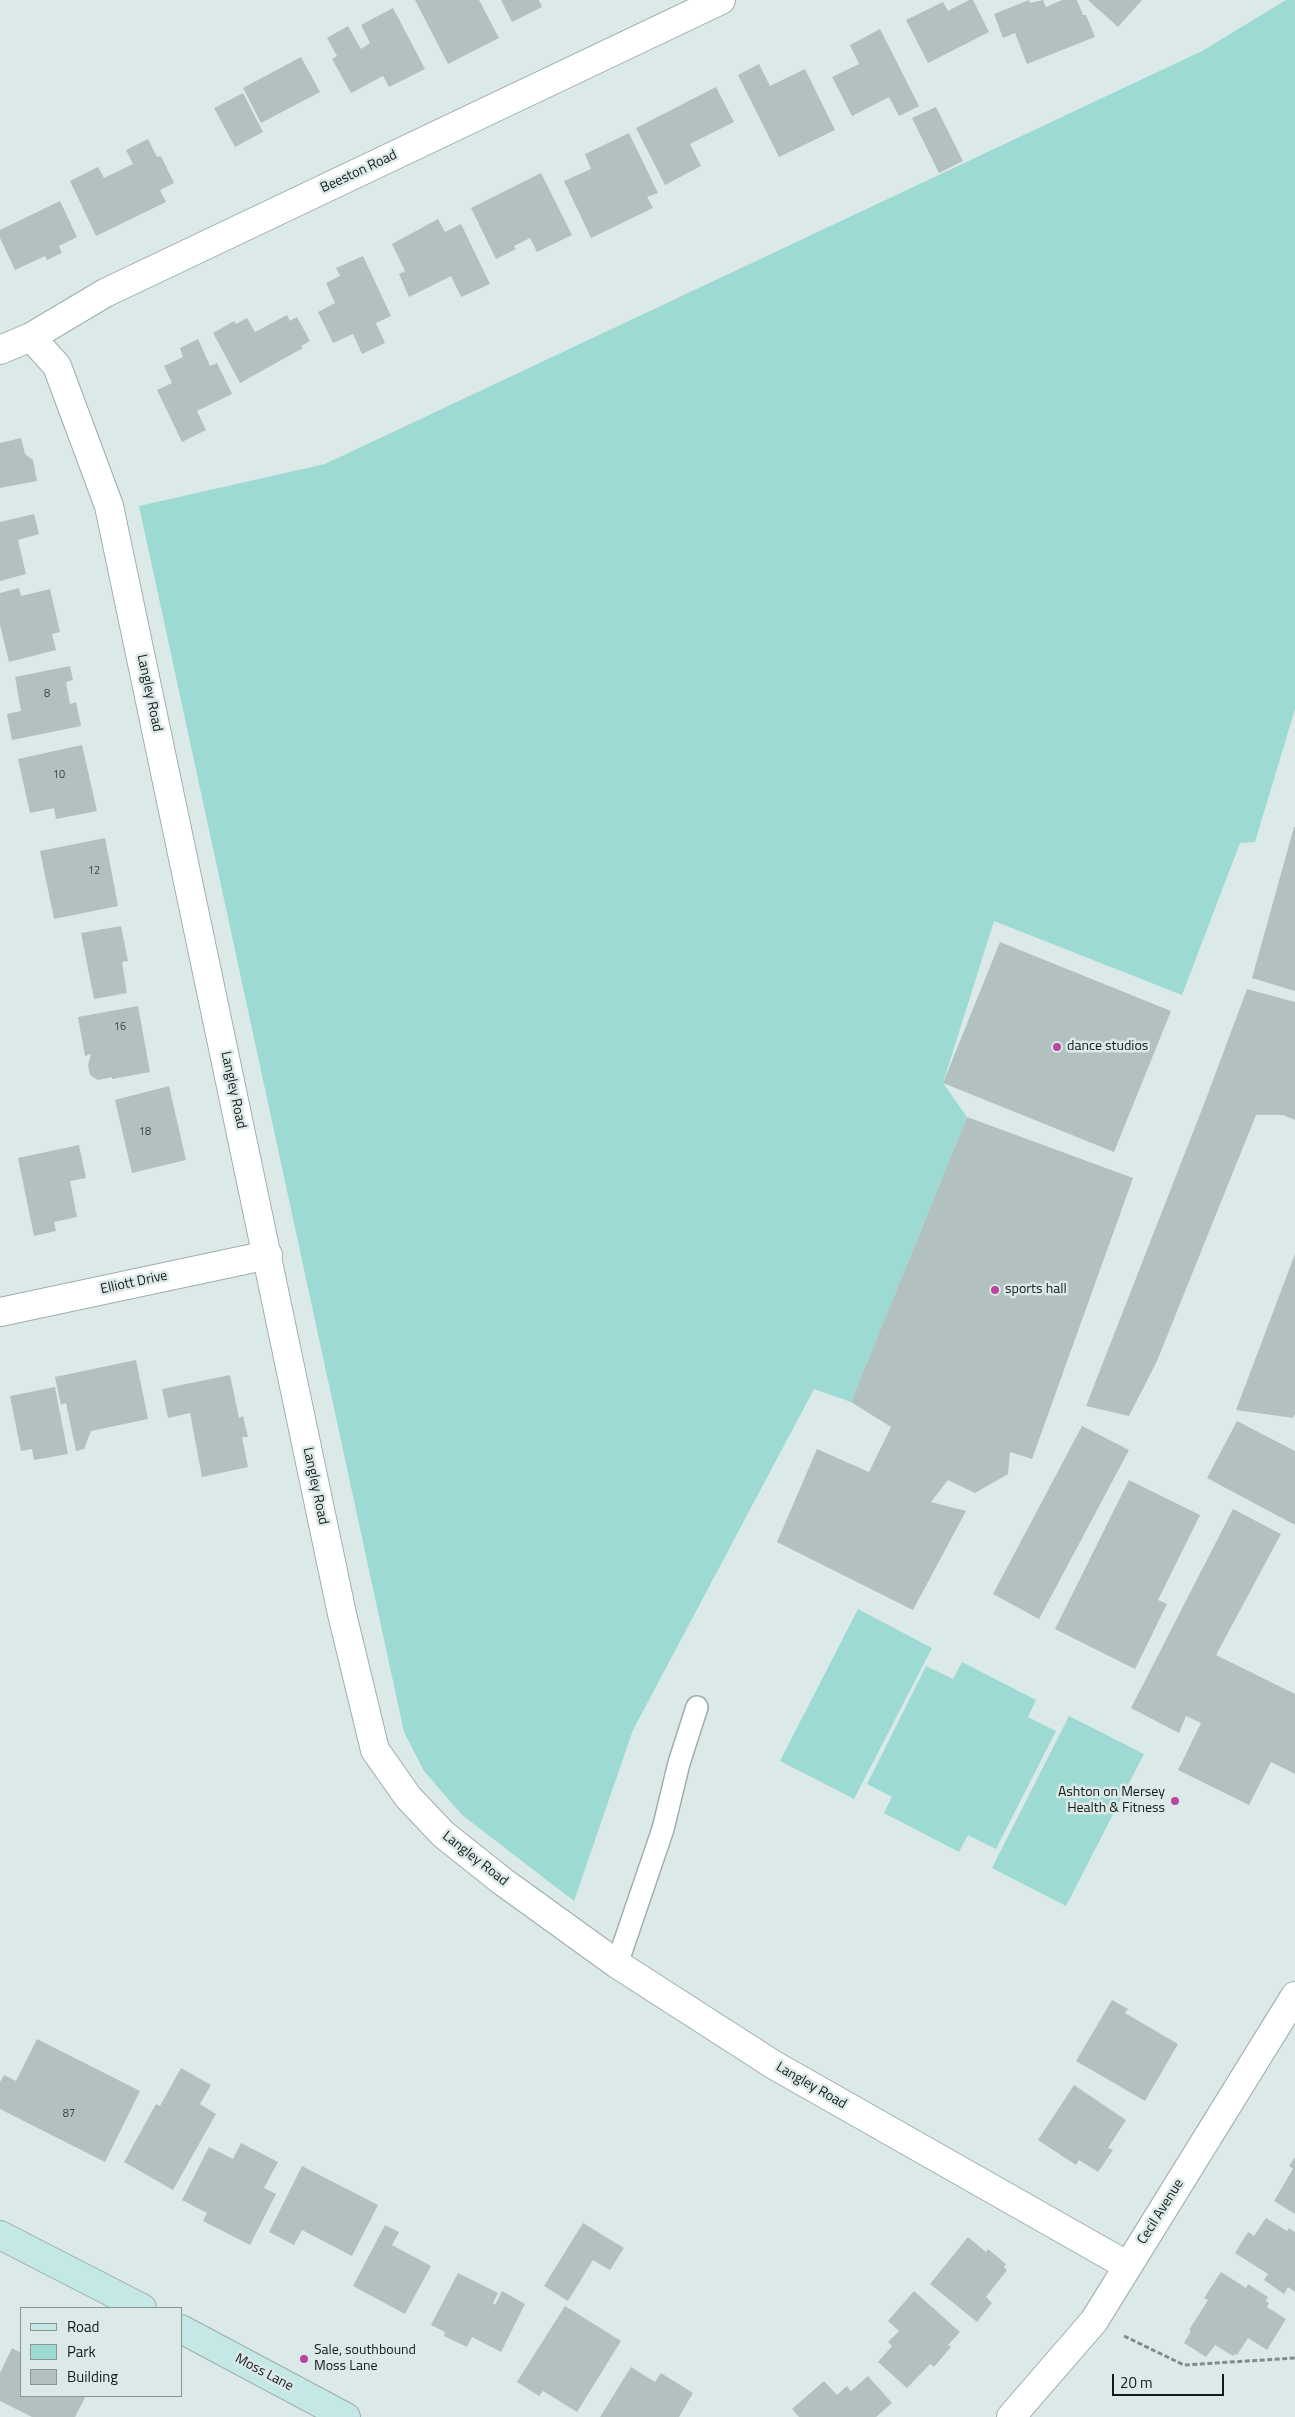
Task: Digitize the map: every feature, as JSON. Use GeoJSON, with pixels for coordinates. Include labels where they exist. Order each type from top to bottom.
{"type":"FeatureCollection","features":[{"type":"Feature","properties":{"kind":"street","name":"Beeston Road"},"geometry":{"type":"LineString","coordinates":[[0,350],[31,337],[104,293],[718,1]]}},
{"type":"Feature","properties":{"kind":"street","name":"Langley Road"},"geometry":{"type":"LineString","coordinates":[[31,337],[57,366],[109,506],[342,1614],[375,1750],[408,1797],[443,1834],[502,1881],[617,1964],[774,2065],[1128,2266]]}},
{"type":"Feature","properties":{"kind":"street","name":"Elliott Drive"},"geometry":{"type":"LineString","coordinates":[[0,1312],[268,1255]]}},
{"type":"Feature","properties":{"kind":"street","name":"Cecil Avenue"},"geometry":{"type":"LineString","coordinates":[[1011,2417],[1094,2321],[1295,1996]]}},
{"type":"Feature","properties":{"kind":"street"},"geometry":{"type":"LineString","coordinates":[[0,2235],[140,2307]]}},
{"type":"Feature","properties":{"kind":"street","name":"Moss Lane"},"geometry":{"type":"LineString","coordinates":[[182,2330],[346,2417]]}},
{"type":"Feature","properties":{"kind":"lane"},"geometry":{"type":"LineString","coordinates":[[617,1964],[663,1829],[679,1763],[697,1707]]}},
{"type":"Feature","properties":{"kind":"path"},"geometry":{"type":"LineString","coordinates":[[1094,2321],[1184,2365],[1295,2358]]}},
{"type":"Feature","properties":{"kind":"green space"},"geometry":{"type":"Polygon","coordinates":[[[1286,0],[1295,0],[1295,709],[1255,842],[1240,843],[1182,995],[994,921],[943,1083],[967,1117],[851,1402],[814,1389],[633,1730],[574,1901],[462,1815],[424,1771],[404,1732],[139,506],[325,464],[1202,51],[1286,0]]]}},
{"type":"Feature","properties":{"kind":"green space"},"geometry":{"type":"Polygon","coordinates":[[[858,1609],[932,1648],[854,1799],[780,1761],[858,1609]]]}},
{"type":"Feature","properties":{"kind":"green space"},"geometry":{"type":"Polygon","coordinates":[[[962,1662],[1036,1700],[1028,1717],[1056,1731],[996,1849],[968,1835],[959,1852],[884,1813],[892,1797],[867,1784],[926,1666],[953,1679],[962,1662]]]}},
{"type":"Feature","properties":{"kind":"green space"},"geometry":{"type":"Polygon","coordinates":[[[1069,1716],[1144,1754],[1066,1906],[992,1868],[1069,1716]]]}},
{"type":"Feature","properties":{"kind":"building"},"geometry":{"type":"Polygon","coordinates":[[[415,0],[479,0],[499,38],[448,64],[415,0]]]}},
{"type":"Feature","properties":{"kind":"building"},"geometry":{"type":"Polygon","coordinates":[[[501,0],[539,0],[542,7],[512,22],[501,0]]]}},
{"type":"Feature","properties":{"kind":"building"},"geometry":{"type":"Polygon","coordinates":[[[969,0],[973,0],[989,32],[928,63],[906,20],[943,2],[948,11],[969,0]]]}},
{"type":"Feature","properties":{"kind":"building"},"geometry":{"type":"Polygon","coordinates":[[[1029,0],[1030,3],[1043,0],[1046,7],[1062,0],[1077,0],[1083,15],[1086,15],[1095,37],[1027,64],[1015,33],[1003,38],[994,14],[1029,0]]]}},
{"type":"Feature","properties":{"kind":"building"},"geometry":{"type":"Polygon","coordinates":[[[1088,0],[1142,0],[1118,27],[1088,0]]]}},
{"type":"Feature","properties":{"kind":"building"},"geometry":{"type":"Polygon","coordinates":[[[393,8],[425,69],[389,87],[383,76],[351,93],[332,59],[337,56],[327,38],[348,26],[361,49],[370,43],[361,25],[393,8]]]}},
{"type":"Feature","properties":{"kind":"building"},"geometry":{"type":"Polygon","coordinates":[[[880,29],[919,106],[899,116],[889,97],[852,116],[832,77],[859,64],[850,45],[880,29]]]}},
{"type":"Feature","properties":{"kind":"building"},"geometry":{"type":"Polygon","coordinates":[[[301,57],[320,92],[261,123],[243,88],[301,57]]]}},
{"type":"Feature","properties":{"kind":"building"},"geometry":{"type":"Polygon","coordinates":[[[759,64],[770,86],[805,69],[835,130],[779,157],[738,75],[759,64]]]}},
{"type":"Feature","properties":{"kind":"building"},"geometry":{"type":"Polygon","coordinates":[[[716,87],[734,122],[690,144],[701,166],[665,185],[636,128],[716,87]]]}},
{"type":"Feature","properties":{"kind":"building"},"geometry":{"type":"Polygon","coordinates":[[[243,93],[263,132],[235,147],[214,108],[243,93]]]}},
{"type":"Feature","properties":{"kind":"building"},"geometry":{"type":"Polygon","coordinates":[[[936,107],[963,161],[939,173],[912,118],[936,107]]]}},
{"type":"Feature","properties":{"kind":"building"},"geometry":{"type":"Polygon","coordinates":[[[629,133],[658,193],[647,197],[653,208],[591,238],[564,181],[591,169],[585,154],[629,133]]]}},
{"type":"Feature","properties":{"kind":"building"},"geometry":{"type":"Polygon","coordinates":[[[148,139],[157,157],[161,156],[174,183],[160,190],[166,202],[96,236],[70,181],[98,167],[104,178],[133,164],[126,150],[148,139]]]}},
{"type":"Feature","properties":{"kind":"building"},"geometry":{"type":"Polygon","coordinates":[[[541,173],[572,235],[537,252],[530,238],[514,246],[516,249],[496,259],[471,208],[541,173]]]}},
{"type":"Feature","properties":{"kind":"building"},"geometry":{"type":"Polygon","coordinates":[[[60,201],[77,237],[59,246],[62,253],[47,260],[45,256],[15,270],[0,238],[0,230],[60,201]]]}},
{"type":"Feature","properties":{"kind":"building"},"geometry":{"type":"Polygon","coordinates":[[[438,219],[445,232],[461,224],[490,284],[461,297],[451,276],[409,297],[399,274],[405,271],[392,244],[438,219]]]}},
{"type":"Feature","properties":{"kind":"building"},"geometry":{"type":"Polygon","coordinates":[[[363,256],[391,316],[376,323],[385,343],[362,354],[353,334],[333,343],[318,312],[335,303],[326,283],[340,276],[336,268],[363,256]]]}},
{"type":"Feature","properties":{"kind":"building"},"geometry":{"type":"Polygon","coordinates":[[[287,315],[290,321],[297,317],[310,341],[301,346],[303,348],[240,383],[213,333],[234,321],[236,324],[247,318],[255,332],[287,315]]]}},
{"type":"Feature","properties":{"kind":"building"},"geometry":{"type":"Polygon","coordinates":[[[198,339],[210,366],[217,363],[232,394],[197,411],[206,430],[182,442],[157,390],[172,383],[164,366],[183,357],[180,348],[198,339]]]}},
{"type":"Feature","properties":{"kind":"building"},"geometry":{"type":"Polygon","coordinates":[[[21,438],[25,454],[33,460],[37,481],[0,488],[0,443],[21,438]]]}},
{"type":"Feature","properties":{"kind":"building"},"geometry":{"type":"Polygon","coordinates":[[[34,514],[39,534],[18,540],[26,574],[0,581],[0,522],[34,514]]]}},
{"type":"Feature","properties":{"kind":"building"},"geometry":{"type":"Polygon","coordinates":[[[19,588],[21,596],[50,589],[60,632],[52,634],[56,650],[9,662],[0,625],[0,593],[19,588]]]}},
{"type":"Feature","properties":{"kind":"building"},"geometry":{"type":"Polygon","coordinates":[[[70,666],[73,680],[66,682],[70,704],[76,702],[81,726],[12,740],[7,714],[21,711],[15,677],[70,666]]]}},
{"type":"Feature","properties":{"kind":"building"},"geometry":{"type":"Polygon","coordinates":[[[82,745],[97,811],[56,819],[54,808],[30,813],[18,759],[82,745]]]}},
{"type":"Feature","properties":{"kind":"building"},"geometry":{"type":"Polygon","coordinates":[[[1295,827],[1295,991],[1252,978],[1295,827]]]}},
{"type":"Feature","properties":{"kind":"building"},"geometry":{"type":"Polygon","coordinates":[[[105,838],[118,906],[54,919],[40,851],[105,838]]]}},
{"type":"Feature","properties":{"kind":"building"},"geometry":{"type":"Polygon","coordinates":[[[121,926],[128,961],[122,962],[127,993],[94,999],[81,933],[121,926]]]}},
{"type":"Feature","properties":{"kind":"building","name":"dance studios"},"geometry":{"type":"Polygon","coordinates":[[[1000,942],[1171,1011],[1114,1152],[943,1083],[1000,942]]]}},
{"type":"Feature","properties":{"kind":"building"},"geometry":{"type":"Polygon","coordinates":[[[1247,989],[1295,1002],[1295,1120],[1283,1115],[1256,1115],[1157,1361],[1129,1416],[1086,1406],[1206,1099],[1247,989]]]}},
{"type":"Feature","properties":{"kind":"building"},"geometry":{"type":"Polygon","coordinates":[[[138,1006],[150,1072],[98,1080],[90,1075],[88,1065],[91,1054],[85,1056],[78,1017],[138,1006]]]}},
{"type":"Feature","properties":{"kind":"building"},"geometry":{"type":"Polygon","coordinates":[[[169,1086],[186,1160],[132,1173],[115,1100],[169,1086]]]}},
{"type":"Feature","properties":{"kind":"building","name":"sports hall"},"geometry":{"type":"Polygon","coordinates":[[[967,1117],[1133,1178],[1032,1459],[1010,1452],[1008,1474],[975,1493],[948,1480],[931,1502],[966,1511],[913,1610],[777,1542],[817,1449],[869,1472],[891,1427],[851,1402],[967,1117]]]}},
{"type":"Feature","properties":{"kind":"building"},"geometry":{"type":"Polygon","coordinates":[[[79,1145],[86,1178],[70,1181],[77,1217],[54,1222],[56,1231],[34,1236],[18,1158],[79,1145]]]}},
{"type":"Feature","properties":{"kind":"building"},"geometry":{"type":"Polygon","coordinates":[[[1295,1254],[1295,1414],[1293,1418],[1236,1410],[1295,1254]]]}},
{"type":"Feature","properties":{"kind":"building"},"geometry":{"type":"Polygon","coordinates":[[[136,1360],[148,1419],[91,1431],[84,1449],[76,1451],[66,1403],[61,1405],[55,1377],[136,1360]]]}},
{"type":"Feature","properties":{"kind":"building"},"geometry":{"type":"Polygon","coordinates":[[[230,1375],[239,1418],[243,1416],[248,1437],[242,1437],[248,1467],[202,1477],[190,1413],[168,1418],[162,1389],[230,1375]]]}},
{"type":"Feature","properties":{"kind":"building"},"geometry":{"type":"Polygon","coordinates":[[[55,1387],[68,1454],[34,1460],[32,1449],[21,1451],[10,1396],[55,1387]]]}},
{"type":"Feature","properties":{"kind":"building"},"geometry":{"type":"Polygon","coordinates":[[[1237,1421],[1295,1451],[1295,1525],[1207,1478],[1237,1421]]]}},
{"type":"Feature","properties":{"kind":"building"},"geometry":{"type":"Polygon","coordinates":[[[1082,1426],[1129,1450],[1039,1619],[993,1594],[1082,1426]]]}},
{"type":"Feature","properties":{"kind":"building"},"geometry":{"type":"Polygon","coordinates":[[[1129,1480],[1200,1515],[1158,1600],[1167,1604],[1135,1669],[1055,1629],[1129,1480]]]}},
{"type":"Feature","properties":{"kind":"building"},"geometry":{"type":"Polygon","coordinates":[[[1233,1509],[1281,1534],[1216,1655],[1295,1694],[1295,1774],[1271,1762],[1249,1805],[1178,1770],[1201,1723],[1186,1716],[1179,1733],[1131,1708],[1233,1509]]]}},
{"type":"Feature","properties":{"kind":"building"},"geometry":{"type":"Polygon","coordinates":[[[1112,2000],[1128,2009],[1125,2013],[1178,2044],[1145,2101],[1076,2061],[1112,2000]]]}},
{"type":"Feature","properties":{"kind":"building"},"geometry":{"type":"Polygon","coordinates":[[[37,2039],[140,2091],[105,2162],[0,2109],[0,2082],[4,2075],[16,2081],[37,2039]]]}},
{"type":"Feature","properties":{"kind":"building"},"geometry":{"type":"Polygon","coordinates":[[[181,2068],[211,2085],[200,2104],[216,2114],[173,2190],[124,2162],[156,2104],[160,2106],[181,2068]]]}},
{"type":"Feature","properties":{"kind":"building"},"geometry":{"type":"Polygon","coordinates":[[[1074,2085],[1126,2120],[1108,2148],[1113,2150],[1098,2172],[1079,2160],[1076,2165],[1038,2140],[1074,2085]]]}},
{"type":"Feature","properties":{"kind":"building"},"geometry":{"type":"Polygon","coordinates":[[[241,2143],[278,2162],[264,2188],[276,2194],[250,2245],[203,2221],[207,2213],[182,2200],[209,2147],[233,2159],[241,2143]]]}},
{"type":"Feature","properties":{"kind":"building"},"geometry":{"type":"Polygon","coordinates":[[[1295,2157],[1295,2214],[1274,2201],[1293,2169],[1289,2166],[1295,2157]]]}},
{"type":"Feature","properties":{"kind":"building"},"geometry":{"type":"Polygon","coordinates":[[[302,2166],[378,2205],[352,2256],[302,2230],[294,2245],[269,2232],[302,2166]]]}},
{"type":"Feature","properties":{"kind":"building"},"geometry":{"type":"Polygon","coordinates":[[[1266,2218],[1287,2231],[1289,2228],[1295,2232],[1295,2292],[1288,2287],[1284,2294],[1264,2280],[1268,2274],[1235,2253],[1248,2232],[1254,2236],[1266,2218]]]}},
{"type":"Feature","properties":{"kind":"building"},"geometry":{"type":"Polygon","coordinates":[[[583,2223],[624,2248],[610,2270],[593,2260],[568,2301],[544,2286],[583,2223]]]}},
{"type":"Feature","properties":{"kind":"building"},"geometry":{"type":"Polygon","coordinates":[[[385,2225],[399,2232],[392,2245],[431,2266],[405,2314],[353,2286],[385,2225]]]}},
{"type":"Feature","properties":{"kind":"building"},"geometry":{"type":"Polygon","coordinates":[[[968,2237],[986,2252],[988,2249],[1006,2264],[1004,2267],[1007,2270],[986,2297],[992,2303],[977,2322],[930,2284],[968,2237]]]}},
{"type":"Feature","properties":{"kind":"building"},"geometry":{"type":"Polygon","coordinates":[[[1221,2272],[1246,2288],[1248,2284],[1268,2297],[1266,2301],[1269,2303],[1267,2307],[1286,2319],[1267,2350],[1248,2338],[1237,2355],[1233,2356],[1215,2345],[1206,2357],[1184,2343],[1191,2331],[1189,2330],[1208,2300],[1204,2298],[1221,2272]]]}},
{"type":"Feature","properties":{"kind":"building"},"geometry":{"type":"Polygon","coordinates":[[[458,2273],[498,2293],[493,2303],[495,2305],[502,2291],[525,2304],[501,2352],[472,2337],[467,2347],[444,2336],[445,2332],[431,2325],[458,2273]]]}},
{"type":"Feature","properties":{"kind":"building"},"geometry":{"type":"Polygon","coordinates":[[[914,2291],[960,2332],[948,2345],[951,2347],[934,2367],[930,2364],[907,2388],[878,2362],[892,2346],[888,2342],[899,2331],[888,2321],[914,2291]]]}},
{"type":"Feature","properties":{"kind":"building"},"geometry":{"type":"Polygon","coordinates":[[[565,2306],[621,2341],[577,2412],[543,2391],[539,2396],[517,2382],[565,2306]]]}},
{"type":"Feature","properties":{"kind":"building"},"geometry":{"type":"Polygon","coordinates":[[[12,2348],[20,2352],[20,2397],[85,2397],[75,2417],[32,2417],[0,2401],[0,2373],[12,2348]]]}},
{"type":"Feature","properties":{"kind":"building"},"geometry":{"type":"Polygon","coordinates":[[[631,2367],[655,2382],[661,2373],[693,2393],[679,2417],[600,2417],[631,2367]]]}},
{"type":"Feature","properties":{"kind":"building"},"geometry":{"type":"Polygon","coordinates":[[[868,2376],[892,2403],[876,2417],[799,2417],[792,2409],[824,2381],[837,2395],[847,2386],[851,2391],[868,2376]]]}},
{"type":"Feature","properties":{"kind":"place","name":"dance studios"},"geometry":{"type":"Point","coordinates":[1057,1047]}},
{"type":"Feature","properties":{"kind":"place","name":"sports hall"},"geometry":{"type":"Point","coordinates":[995,1290]}},
{"type":"Feature","properties":{"kind":"place","name":"Ashton on Mersey Health & Fitness"},"geometry":{"type":"Point","coordinates":[1175,1801]}},
{"type":"Feature","properties":{"kind":"place","name":"Sale, southbound Moss Lane"},"geometry":{"type":"Point","coordinates":[304,2359]}}]}
